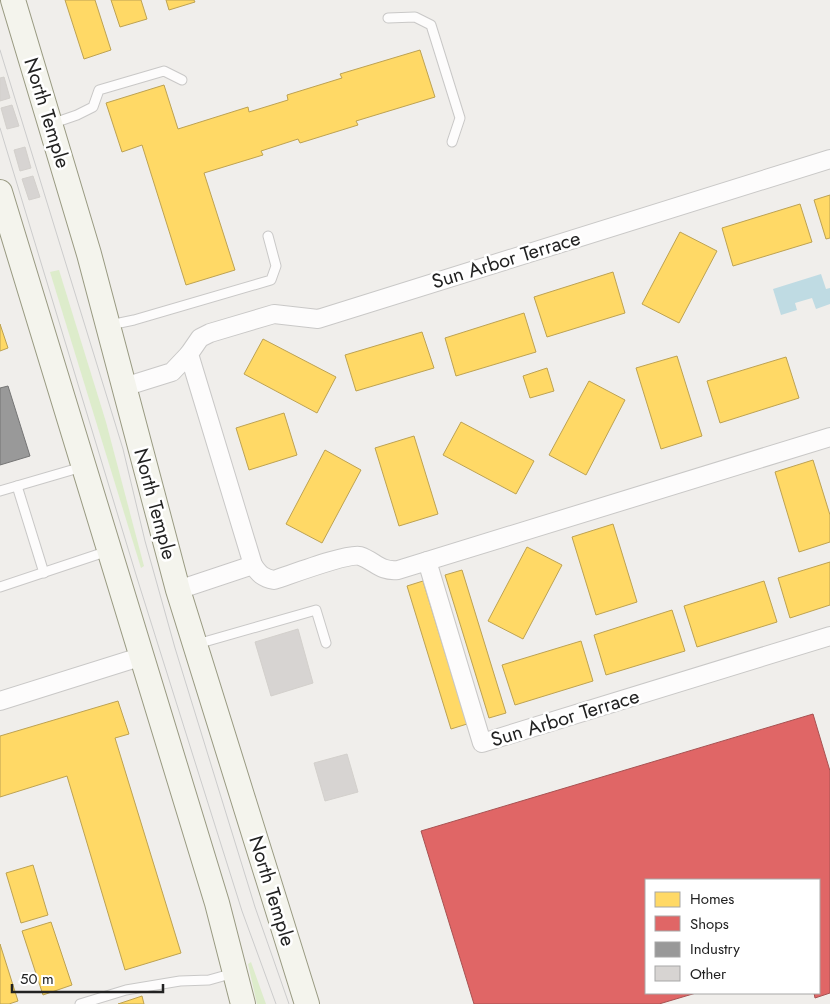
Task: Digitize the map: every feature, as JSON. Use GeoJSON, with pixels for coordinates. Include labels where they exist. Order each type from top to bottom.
{"type":"FeatureCollection","features":[{"type":"Feature","properties":{"kind":"main road","name":"North Temple"},"geometry":{"type":"LineString","coordinates":[[13,0],[90,260],[194,645],[307,1004]]}},
{"type":"Feature","properties":{"kind":"main road"},"geometry":{"type":"LineString","coordinates":[[0,192],[111,550],[217,903],[243,1004]]}},
{"type":"Feature","properties":{"kind":"street","name":"Sun Arbor Terrace"},"geometry":{"type":"LineString","coordinates":[[124,387],[172,372],[189,354],[200,338],[210,333],[274,314],[318,319],[830,159]]}},
{"type":"Feature","properties":{"kind":"street"},"geometry":{"type":"LineString","coordinates":[[189,354],[253,565],[259,574],[274,580],[345,558],[359,556],[389,571],[398,570],[830,437]]}},
{"type":"Feature","properties":{"kind":"street","name":"Sun Arbor Terrace"},"geometry":{"type":"LineString","coordinates":[[427,562],[482,743],[830,636]]}},
{"type":"Feature","properties":{"kind":"street"},"geometry":{"type":"LineString","coordinates":[[178,590],[253,565]]}},
{"type":"Feature","properties":{"kind":"street"},"geometry":{"type":"LineString","coordinates":[[0,701],[143,656]]}},
{"type":"Feature","properties":{"kind":"lane"},"geometry":{"type":"LineString","coordinates":[[388,18],[415,17],[431,25],[460,118],[452,142]]}},
{"type":"Feature","properties":{"kind":"lane"},"geometry":{"type":"LineString","coordinates":[[51,124],[93,107],[98,90],[164,71],[182,80]]}},
{"type":"Feature","properties":{"kind":"lane"},"geometry":{"type":"LineString","coordinates":[[107,325],[134,320],[270,280],[276,266],[268,236]]}},
{"type":"Feature","properties":{"kind":"lane"},"geometry":{"type":"LineString","coordinates":[[0,491],[85,466]]}},
{"type":"Feature","properties":{"kind":"lane"},"geometry":{"type":"LineString","coordinates":[[17,486],[44,573]]}},
{"type":"Feature","properties":{"kind":"lane"},"geometry":{"type":"LineString","coordinates":[[0,587],[111,550]]}},
{"type":"Feature","properties":{"kind":"lane"},"geometry":{"type":"LineString","coordinates":[[194,645],[316,610],[326,643]]}},
{"type":"Feature","properties":{"kind":"lane"},"geometry":{"type":"LineString","coordinates":[[80,1004],[126,990],[180,981],[209,980],[236,972]]}},
{"type":"Feature","properties":{"kind":"green space"},"geometry":{"type":"Polygon","coordinates":[[[59,270],[106,422],[144,566],[141,568],[50,272],[59,270]]]}},
{"type":"Feature","properties":{"kind":"green space"},"geometry":{"type":"Polygon","coordinates":[[[251,962],[266,1004],[257,1004],[248,964],[251,962]]]}},
{"type":"Feature","properties":{"kind":"water"},"geometry":{"type":"Polygon","coordinates":[[[821,274],[826,289],[830,288],[830,304],[816,309],[812,298],[795,303],[797,310],[781,315],[773,289],[821,274]]]}},
{"type":"Feature","properties":{"kind":"building: Homes"},"geometry":{"type":"Polygon","coordinates":[[[65,0],[95,0],[111,50],[84,59],[65,0]]]}},
{"type":"Feature","properties":{"kind":"building: Homes"},"geometry":{"type":"Polygon","coordinates":[[[111,0],[141,0],[147,19],[120,27],[111,0]]]}},
{"type":"Feature","properties":{"kind":"building: Homes"},"geometry":{"type":"Polygon","coordinates":[[[166,0],[194,0],[195,2],[169,10],[166,0]]]}},
{"type":"Feature","properties":{"kind":"building: Homes"},"geometry":{"type":"Polygon","coordinates":[[[420,50],[435,97],[356,121],[358,125],[300,143],[298,139],[261,151],[263,155],[204,173],[235,270],[186,285],[142,145],[122,152],[106,103],[164,85],[178,129],[248,107],[249,112],[288,100],[287,95],[342,78],[340,74],[420,50]]]}},
{"type":"Feature","properties":{"kind":"building: Homes"},"geometry":{"type":"Polygon","coordinates":[[[830,195],[830,238],[826,239],[814,200],[830,195]]]}},
{"type":"Feature","properties":{"kind":"building: Homes"},"geometry":{"type":"Polygon","coordinates":[[[800,204],[812,242],[733,266],[722,228],[800,204]]]}},
{"type":"Feature","properties":{"kind":"building: Homes"},"geometry":{"type":"Polygon","coordinates":[[[680,232],[717,251],[679,323],[642,304],[680,232]]]}},
{"type":"Feature","properties":{"kind":"building: Homes"},"geometry":{"type":"Polygon","coordinates":[[[613,272],[625,313],[547,337],[534,297],[613,272]]]}},
{"type":"Feature","properties":{"kind":"building: Homes"},"geometry":{"type":"Polygon","coordinates":[[[524,313],[536,352],[456,376],[445,338],[524,313]]]}},
{"type":"Feature","properties":{"kind":"building: Homes"},"geometry":{"type":"Polygon","coordinates":[[[0,324],[8,348],[0,351],[0,324]]]}},
{"type":"Feature","properties":{"kind":"building: Homes"},"geometry":{"type":"Polygon","coordinates":[[[422,332],[434,368],[356,391],[345,355],[422,332]]]}},
{"type":"Feature","properties":{"kind":"building: Homes"},"geometry":{"type":"Polygon","coordinates":[[[263,339],[336,377],[317,413],[244,374],[263,339]]]}},
{"type":"Feature","properties":{"kind":"building: Homes"},"geometry":{"type":"Polygon","coordinates":[[[677,356],[702,436],[661,449],[636,368],[677,356]]]}},
{"type":"Feature","properties":{"kind":"building: Homes"},"geometry":{"type":"Polygon","coordinates":[[[786,357],[799,398],[720,423],[707,381],[786,357]]]}},
{"type":"Feature","properties":{"kind":"building: Homes"},"geometry":{"type":"Polygon","coordinates":[[[547,368],[554,391],[530,398],[523,376],[547,368]]]}},
{"type":"Feature","properties":{"kind":"building: Homes"},"geometry":{"type":"Polygon","coordinates":[[[589,381],[625,400],[586,475],[549,455],[589,381]]]}},
{"type":"Feature","properties":{"kind":"building: Homes"},"geometry":{"type":"Polygon","coordinates":[[[284,413],[297,455],[249,470],[236,428],[284,413]]]}},
{"type":"Feature","properties":{"kind":"building: Homes"},"geometry":{"type":"Polygon","coordinates":[[[461,422],[534,461],[516,494],[443,455],[461,422]]]}},
{"type":"Feature","properties":{"kind":"building: Homes"},"geometry":{"type":"Polygon","coordinates":[[[414,436],[438,514],[399,526],[375,448],[414,436]]]}},
{"type":"Feature","properties":{"kind":"building: Homes"},"geometry":{"type":"Polygon","coordinates":[[[325,450],[361,470],[322,543],[286,524],[325,450]]]}},
{"type":"Feature","properties":{"kind":"building: Homes"},"geometry":{"type":"Polygon","coordinates":[[[813,460],[830,515],[830,542],[799,552],[775,472],[813,460]]]}},
{"type":"Feature","properties":{"kind":"building: Homes"},"geometry":{"type":"Polygon","coordinates":[[[613,524],[637,602],[596,615],[572,537],[613,524]]]}},
{"type":"Feature","properties":{"kind":"building: Homes"},"geometry":{"type":"Polygon","coordinates":[[[527,547],[562,565],[523,639],[488,621],[527,547]]]}},
{"type":"Feature","properties":{"kind":"building: Homes"},"geometry":{"type":"Polygon","coordinates":[[[830,562],[830,605],[790,618],[778,578],[830,562]]]}},
{"type":"Feature","properties":{"kind":"building: Homes"},"geometry":{"type":"Polygon","coordinates":[[[462,570],[506,713],[489,718],[445,575],[462,570]]]}},
{"type":"Feature","properties":{"kind":"building: Homes"},"geometry":{"type":"Polygon","coordinates":[[[423,581],[467,724],[451,729],[407,586],[423,581]]]}},
{"type":"Feature","properties":{"kind":"building: Homes"},"geometry":{"type":"Polygon","coordinates":[[[764,581],[777,622],[697,647],[684,606],[764,581]]]}},
{"type":"Feature","properties":{"kind":"building: Homes"},"geometry":{"type":"Polygon","coordinates":[[[672,610],[685,651],[606,675],[594,635],[672,610]]]}},
{"type":"Feature","properties":{"kind":"building: Homes"},"geometry":{"type":"Polygon","coordinates":[[[581,641],[593,681],[515,705],[502,665],[581,641]]]}},
{"type":"Feature","properties":{"kind":"building: Homes"},"geometry":{"type":"Polygon","coordinates":[[[118,701],[129,734],[115,738],[181,953],[125,970],[67,776],[0,797],[0,736],[118,701]]]}},
{"type":"Feature","properties":{"kind":"building: Homes"},"geometry":{"type":"Polygon","coordinates":[[[33,865],[48,915],[21,923],[6,873],[33,865]]]}},
{"type":"Feature","properties":{"kind":"building: Homes"},"geometry":{"type":"Polygon","coordinates":[[[51,922],[72,985],[43,995],[22,931],[51,922]]]}},
{"type":"Feature","properties":{"kind":"building: Homes"},"geometry":{"type":"Polygon","coordinates":[[[0,944],[18,1001],[9,1004],[0,1004],[0,944]]]}},
{"type":"Feature","properties":{"kind":"building: Homes"},"geometry":{"type":"Polygon","coordinates":[[[142,996],[144,1004],[118,1004],[142,996]]]}},
{"type":"Feature","properties":{"kind":"building: Shops"},"geometry":{"type":"Polygon","coordinates":[[[813,714],[830,771],[830,993],[815,998],[814,994],[820,994],[820,879],[645,879],[645,994],[693,994],[659,1004],[474,1004],[421,831],[813,714]]]}},
{"type":"Feature","properties":{"kind":"building: Industry"},"geometry":{"type":"Polygon","coordinates":[[[8,386],[30,456],[0,465],[0,388],[8,386]]]}},
{"type":"Feature","properties":{"kind":"building: Other"},"geometry":{"type":"Polygon","coordinates":[[[4,77],[10,98],[0,101],[0,78],[4,77]]]}},
{"type":"Feature","properties":{"kind":"building: Other"},"geometry":{"type":"Polygon","coordinates":[[[12,105],[19,126],[7,129],[1,108],[12,105]]]}},
{"type":"Feature","properties":{"kind":"building: Other"},"geometry":{"type":"Polygon","coordinates":[[[25,147],[31,168],[20,171],[14,150],[25,147]]]}},
{"type":"Feature","properties":{"kind":"building: Other"},"geometry":{"type":"Polygon","coordinates":[[[33,176],[40,197],[29,200],[22,179],[33,176]]]}},
{"type":"Feature","properties":{"kind":"building: Other"},"geometry":{"type":"Polygon","coordinates":[[[298,629],[313,683],[271,696],[255,642],[298,629]]]}},
{"type":"Feature","properties":{"kind":"building: Other"},"geometry":{"type":"Polygon","coordinates":[[[347,754],[358,792],[325,801],[314,763],[347,754]]]}},
{"type":"Feature","properties":{"kind":"tram line"},"geometry":{"type":"LineString","coordinates":[[0,50],[123,449],[145,541],[175,648],[255,907],[289,1004]]}},
{"type":"Feature","properties":{"kind":"tram line"},"geometry":{"type":"LineString","coordinates":[[0,128],[137,578],[242,911],[276,1004]]}}]}
